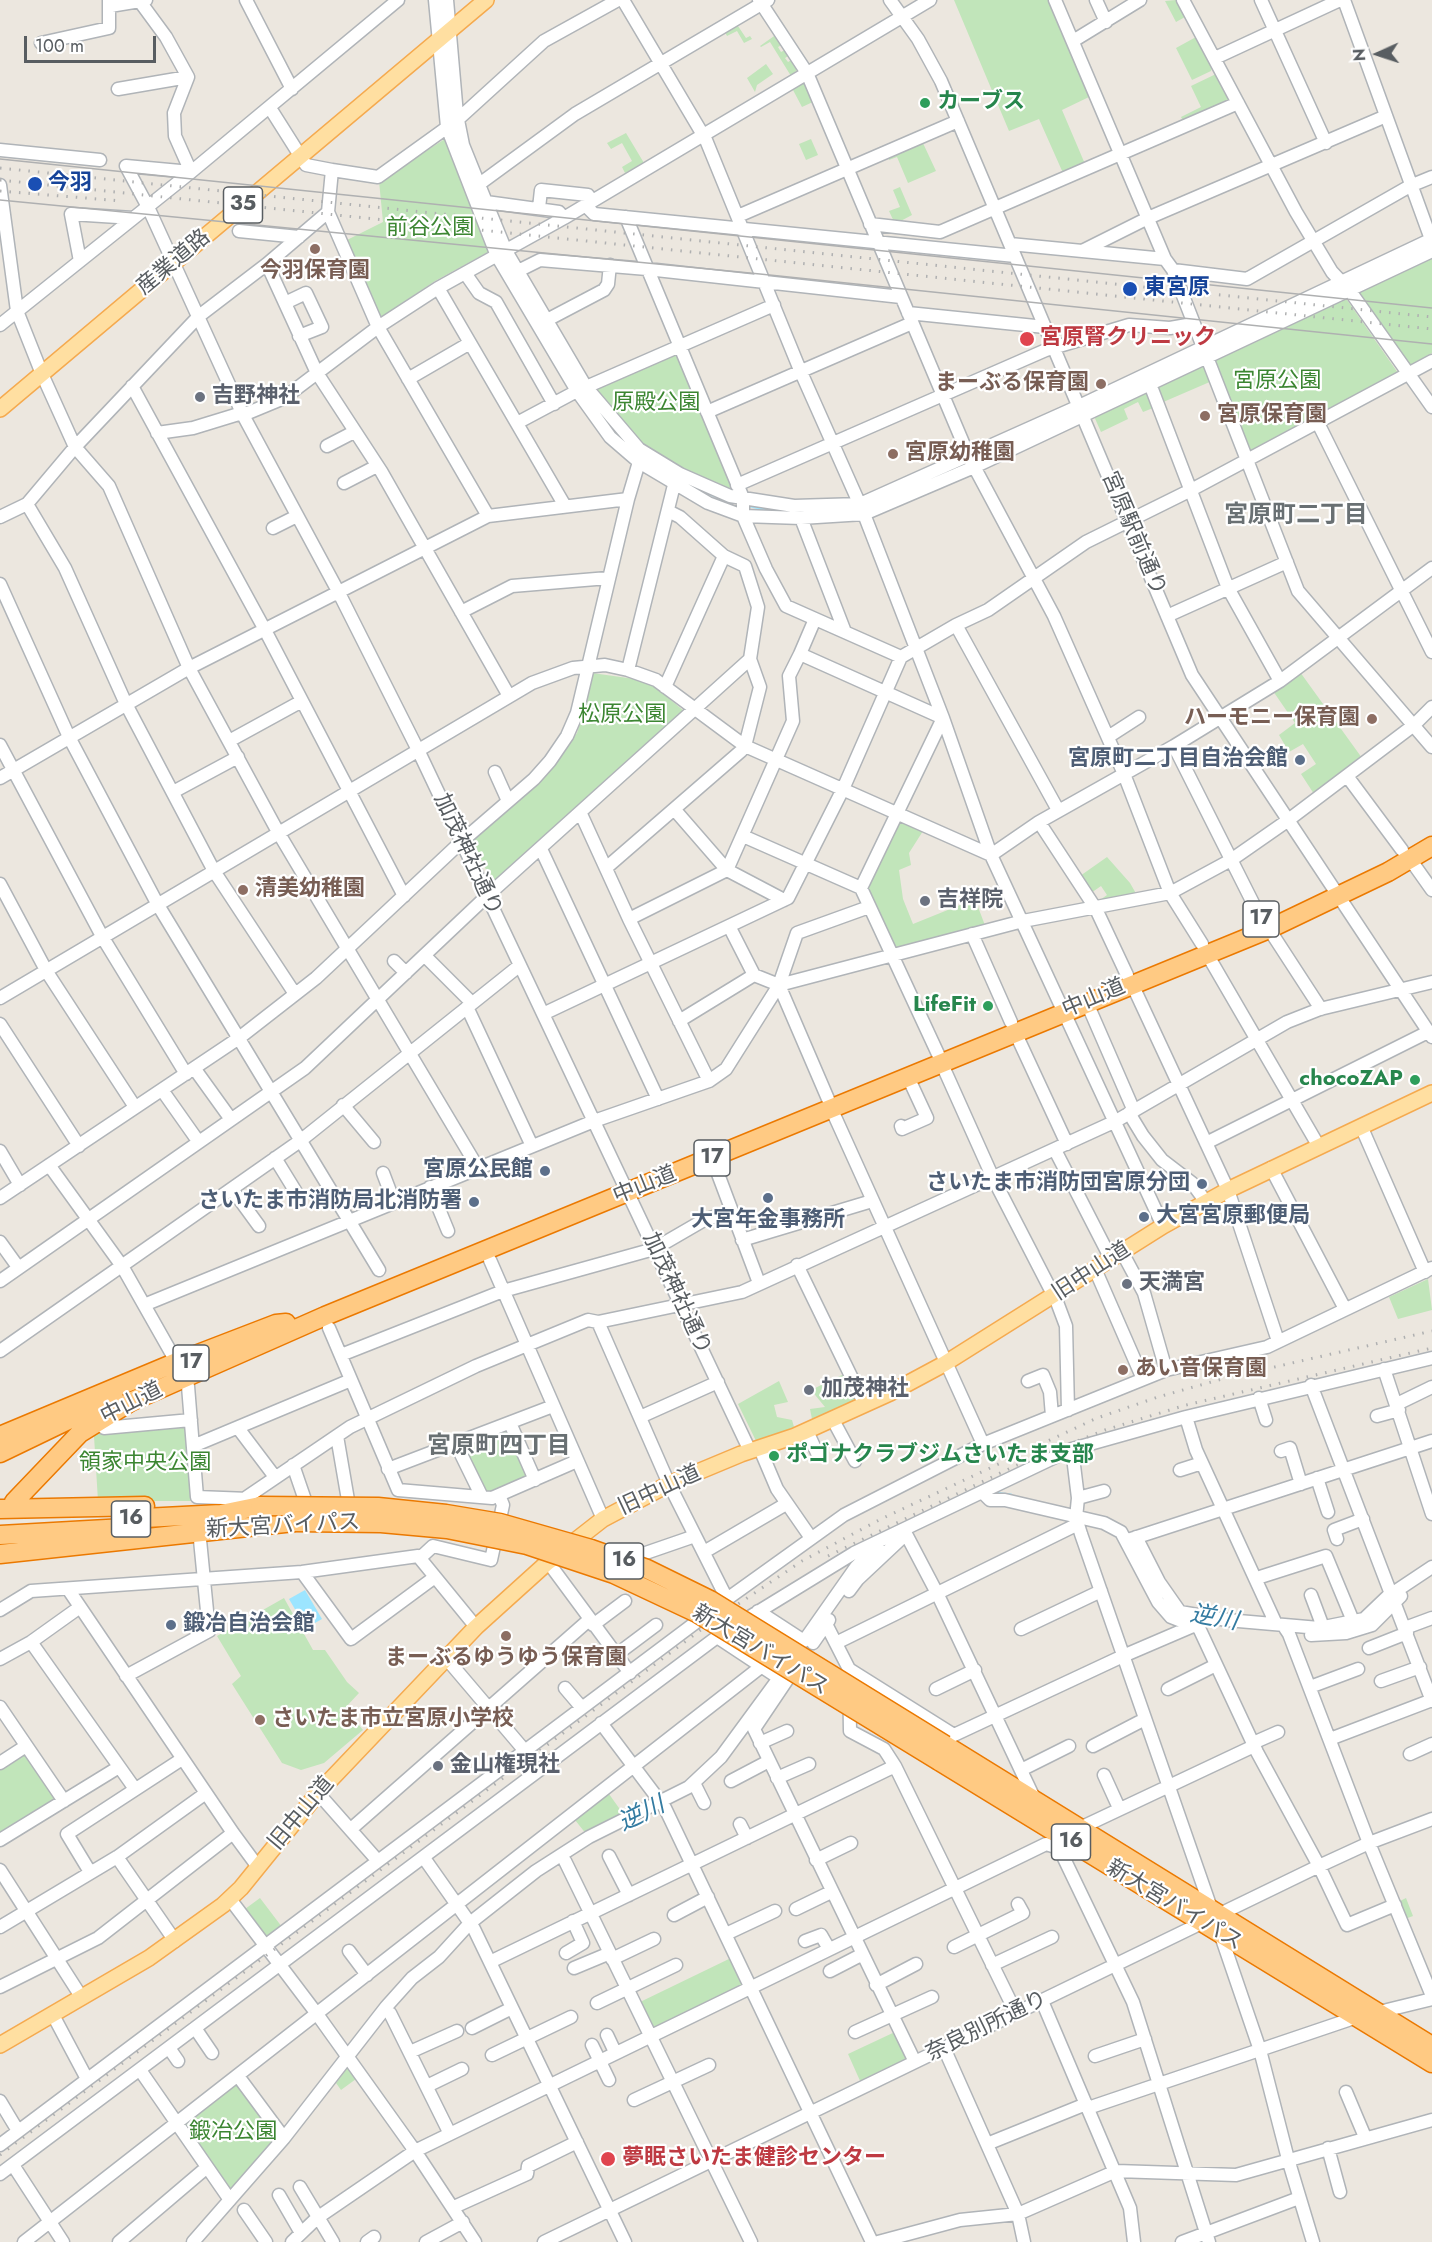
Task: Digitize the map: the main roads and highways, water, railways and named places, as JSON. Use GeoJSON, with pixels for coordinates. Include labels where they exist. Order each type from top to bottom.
{"type":"FeatureCollection","features":[{"type":"Feature","properties":{"kind":"highway","name":"中山道"},"geometry":{"type":"LineString","coordinates":[[1406,855],[1432,834]]}},
{"type":"Feature","properties":{"kind":"highway","name":"中山道"},"geometry":{"type":"LineString","coordinates":[[7,1506],[80,1433],[130,1402],[626,1188],[1265,924],[1336,892],[1406,855],[1432,846]]}},
{"type":"Feature","properties":{"kind":"highway","name":"中山道"},"geometry":{"type":"LineString","coordinates":[[1063,1007],[1087,1003],[1130,979]]}},
{"type":"Feature","properties":{"kind":"highway","name":"中山道"},"geometry":{"type":"LineString","coordinates":[[0,1453],[133,1388],[286,1323],[626,1188],[712,1158],[829,1103],[908,1077],[939,1058]]}},
{"type":"Feature","properties":{"kind":"highway"},"geometry":{"type":"LineString","coordinates":[[0,1436],[172,1364],[276,1324],[286,1323]]}},
{"type":"Feature","properties":{"kind":"highway","name":"新大宮バイパス"},"geometry":{"type":"LineString","coordinates":[[7,1506],[252,1503],[378,1507],[446,1514],[510,1526],[647,1569],[710,1600],[942,1753],[1036,1801],[1080,1827],[1357,2017],[1432,2063]]}},
{"type":"Feature","properties":{"kind":"highway","name":"16"},"geometry":{"type":"LineString","coordinates":[[0,1527],[221,1514],[252,1503]]}},
{"type":"Feature","properties":{"kind":"highway","name":"新大宮バイパス"},"geometry":{"type":"LineString","coordinates":[[0,1554],[294,1522],[381,1523],[447,1529],[527,1545],[614,1574],[697,1613],[942,1753],[1214,1920],[1379,2012],[1432,2046]]}},
{"type":"Feature","properties":{"kind":"highway","name":"16"},"geometry":{"type":"LineString","coordinates":[[0,1535],[47,1530],[294,1522]]}},
{"type":"Feature","properties":{"kind":"main road","name":"産業道路"},"geometry":{"type":"LineString","coordinates":[[0,409],[486,0]]}},
{"type":"Feature","properties":{"kind":"main road","name":"旧中山道"},"geometry":{"type":"LineString","coordinates":[[0,2045],[175,1941],[230,1899],[318,1793],[446,1658],[548,1562],[603,1519],[669,1484],[807,1431],[865,1405],[944,1364],[1206,1202],[1318,1145],[1432,1094]]}},
{"type":"Feature","properties":{"kind":"water"},"geometry":{"type":"Polygon","coordinates":[[[305,1590],[322,1619],[306,1628],[289,1599],[305,1590]]]}},
{"type":"Feature","properties":{"kind":"waterway"},"geometry":{"type":"LineString","coordinates":[[945,473],[969,462]]}},
{"type":"Feature","properties":{"kind":"waterway"},"geometry":{"type":"LineString","coordinates":[[685,483],[718,497]]}},
{"type":"Feature","properties":{"kind":"waterway"},"geometry":{"type":"LineString","coordinates":[[747,505],[776,512]]}},
{"type":"Feature","properties":{"kind":"waterway","name":"逆川"},"geometry":{"type":"LineString","coordinates":[[993,1493],[1011,1495]]}},
{"type":"Feature","properties":{"kind":"tram line"},"geometry":{"type":"LineString","coordinates":[[0,159],[1432,308]]}},
{"type":"Feature","properties":{"kind":"tram line"},"geometry":{"type":"LineString","coordinates":[[0,200],[760,274],[1432,344]]}},
{"type":"Feature","properties":{"kind":"railway"},"geometry":{"type":"LineString","coordinates":[[0,168],[1432,317]]}},
{"type":"Feature","properties":{"kind":"railway"},"geometry":{"type":"LineString","coordinates":[[0,180],[1432,329]]}},
{"type":"Feature","properties":{"kind":"railway"},"geometry":{"type":"LineString","coordinates":[[0,191],[122,201]]}},
{"type":"Feature","properties":{"kind":"railway"},"geometry":{"type":"LineString","coordinates":[[0,2155],[710,1623],[802,1561],[881,1519],[1097,1418],[1158,1397],[1222,1379],[1432,1331]]}},
{"type":"Feature","properties":{"kind":"railway"},"geometry":{"type":"LineString","coordinates":[[828,1556],[1015,1466],[1105,1430],[1186,1405],[1432,1348]]}},
{"type":"Feature","properties":{"kind":"place","name":"カーブス"},"geometry":{"type":"Point","coordinates":[925,103]}},
{"type":"Feature","properties":{"kind":"place","name":"今羽"},"geometry":{"type":"Point","coordinates":[35,184]}},
{"type":"Feature","properties":{"kind":"place","name":"今羽保育園"},"geometry":{"type":"Point","coordinates":[315,249]}},
{"type":"Feature","properties":{"kind":"place","name":"東宮原"},"geometry":{"type":"Point","coordinates":[1130,289]}},
{"type":"Feature","properties":{"kind":"place","name":"宮原腎クリニック"},"geometry":{"type":"Point","coordinates":[1027,339]}},
{"type":"Feature","properties":{"kind":"place","name":"まーぶる保育園"},"geometry":{"type":"Point","coordinates":[1101,384]}},
{"type":"Feature","properties":{"kind":"place","name":"吉野神社"},"geometry":{"type":"Point","coordinates":[200,397]}},
{"type":"Feature","properties":{"kind":"place","name":"宮原保育園"},"geometry":{"type":"Point","coordinates":[1205,416]}},
{"type":"Feature","properties":{"kind":"place","name":"宮原幼稚園"},"geometry":{"type":"Point","coordinates":[893,454]}},
{"type":"Feature","properties":{"kind":"place","name":"ハーモニー保育園"},"geometry":{"type":"Point","coordinates":[1372,719]}},
{"type":"Feature","properties":{"kind":"place","name":"宮原町二丁目自治会館"},"geometry":{"type":"Point","coordinates":[1300,760]}},
{"type":"Feature","properties":{"kind":"place","name":"清美幼稚園"},"geometry":{"type":"Point","coordinates":[243,890]}},
{"type":"Feature","properties":{"kind":"place","name":"吉祥院"},"geometry":{"type":"Point","coordinates":[925,901]}},
{"type":"Feature","properties":{"kind":"place","name":"LifeFit"},"geometry":{"type":"Point","coordinates":[988,1006]}},
{"type":"Feature","properties":{"kind":"place","name":"chocoZAP"},"geometry":{"type":"Point","coordinates":[1415,1080]}},
{"type":"Feature","properties":{"kind":"place","name":"宮原公民館"},"geometry":{"type":"Point","coordinates":[545,1171]}},
{"type":"Feature","properties":{"kind":"place","name":"さいたま市消防団宮原分団"},"geometry":{"type":"Point","coordinates":[1202,1184]}},
{"type":"Feature","properties":{"kind":"place","name":"大宮年金事務所"},"geometry":{"type":"Point","coordinates":[768,1198]}},
{"type":"Feature","properties":{"kind":"place","name":"さいたま市消防局北消防署"},"geometry":{"type":"Point","coordinates":[474,1202]}},
{"type":"Feature","properties":{"kind":"place","name":"大宮宮原郵便局"},"geometry":{"type":"Point","coordinates":[1144,1217]}},
{"type":"Feature","properties":{"kind":"place","name":"天満宮"},"geometry":{"type":"Point","coordinates":[1127,1284]}},
{"type":"Feature","properties":{"kind":"place","name":"あい音保育園"},"geometry":{"type":"Point","coordinates":[1123,1370]}},
{"type":"Feature","properties":{"kind":"place","name":"加茂神社"},"geometry":{"type":"Point","coordinates":[809,1390]}},
{"type":"Feature","properties":{"kind":"place","name":"ポゴナクラブジムさいたま支部"},"geometry":{"type":"Point","coordinates":[774,1456]}},
{"type":"Feature","properties":{"kind":"place","name":"鍛冶自治会館"},"geometry":{"type":"Point","coordinates":[171,1625]}},
{"type":"Feature","properties":{"kind":"place","name":"まーぶるゆうゆう保育園"},"geometry":{"type":"Point","coordinates":[506,1636]}},
{"type":"Feature","properties":{"kind":"place","name":"さいたま市立宮原小学校"},"geometry":{"type":"Point","coordinates":[260,1720]}},
{"type":"Feature","properties":{"kind":"place","name":"金山権現社"},"geometry":{"type":"Point","coordinates":[438,1766]}},
{"type":"Feature","properties":{"kind":"place","name":"夢眠さいたま健診センター"},"geometry":{"type":"Point","coordinates":[608,2159]}},
{"type":"Feature","properties":{"kind":"district","name":"宮原町二丁目"},"geometry":{"type":"Point","coordinates":[1296,516]}},
{"type":"Feature","properties":{"kind":"district","name":"宮原町四丁目"},"geometry":{"type":"Point","coordinates":[499,1447]}},
{"type":"Feature","properties":{"kind":"park label","name":"前谷公園"},"geometry":{"type":"Point","coordinates":[430,229]}},
{"type":"Feature","properties":{"kind":"park label","name":"宮原公園"},"geometry":{"type":"Point","coordinates":[1277,382]}},
{"type":"Feature","properties":{"kind":"park label","name":"原殿公園"},"geometry":{"type":"Point","coordinates":[656,404]}},
{"type":"Feature","properties":{"kind":"park label","name":"松原公園"},"geometry":{"type":"Point","coordinates":[622,716]}},
{"type":"Feature","properties":{"kind":"park label","name":"領家中央公園"},"geometry":{"type":"Point","coordinates":[145,1464]}},
{"type":"Feature","properties":{"kind":"park label","name":"鍛冶公園"},"geometry":{"type":"Point","coordinates":[233,2133]}}]}
